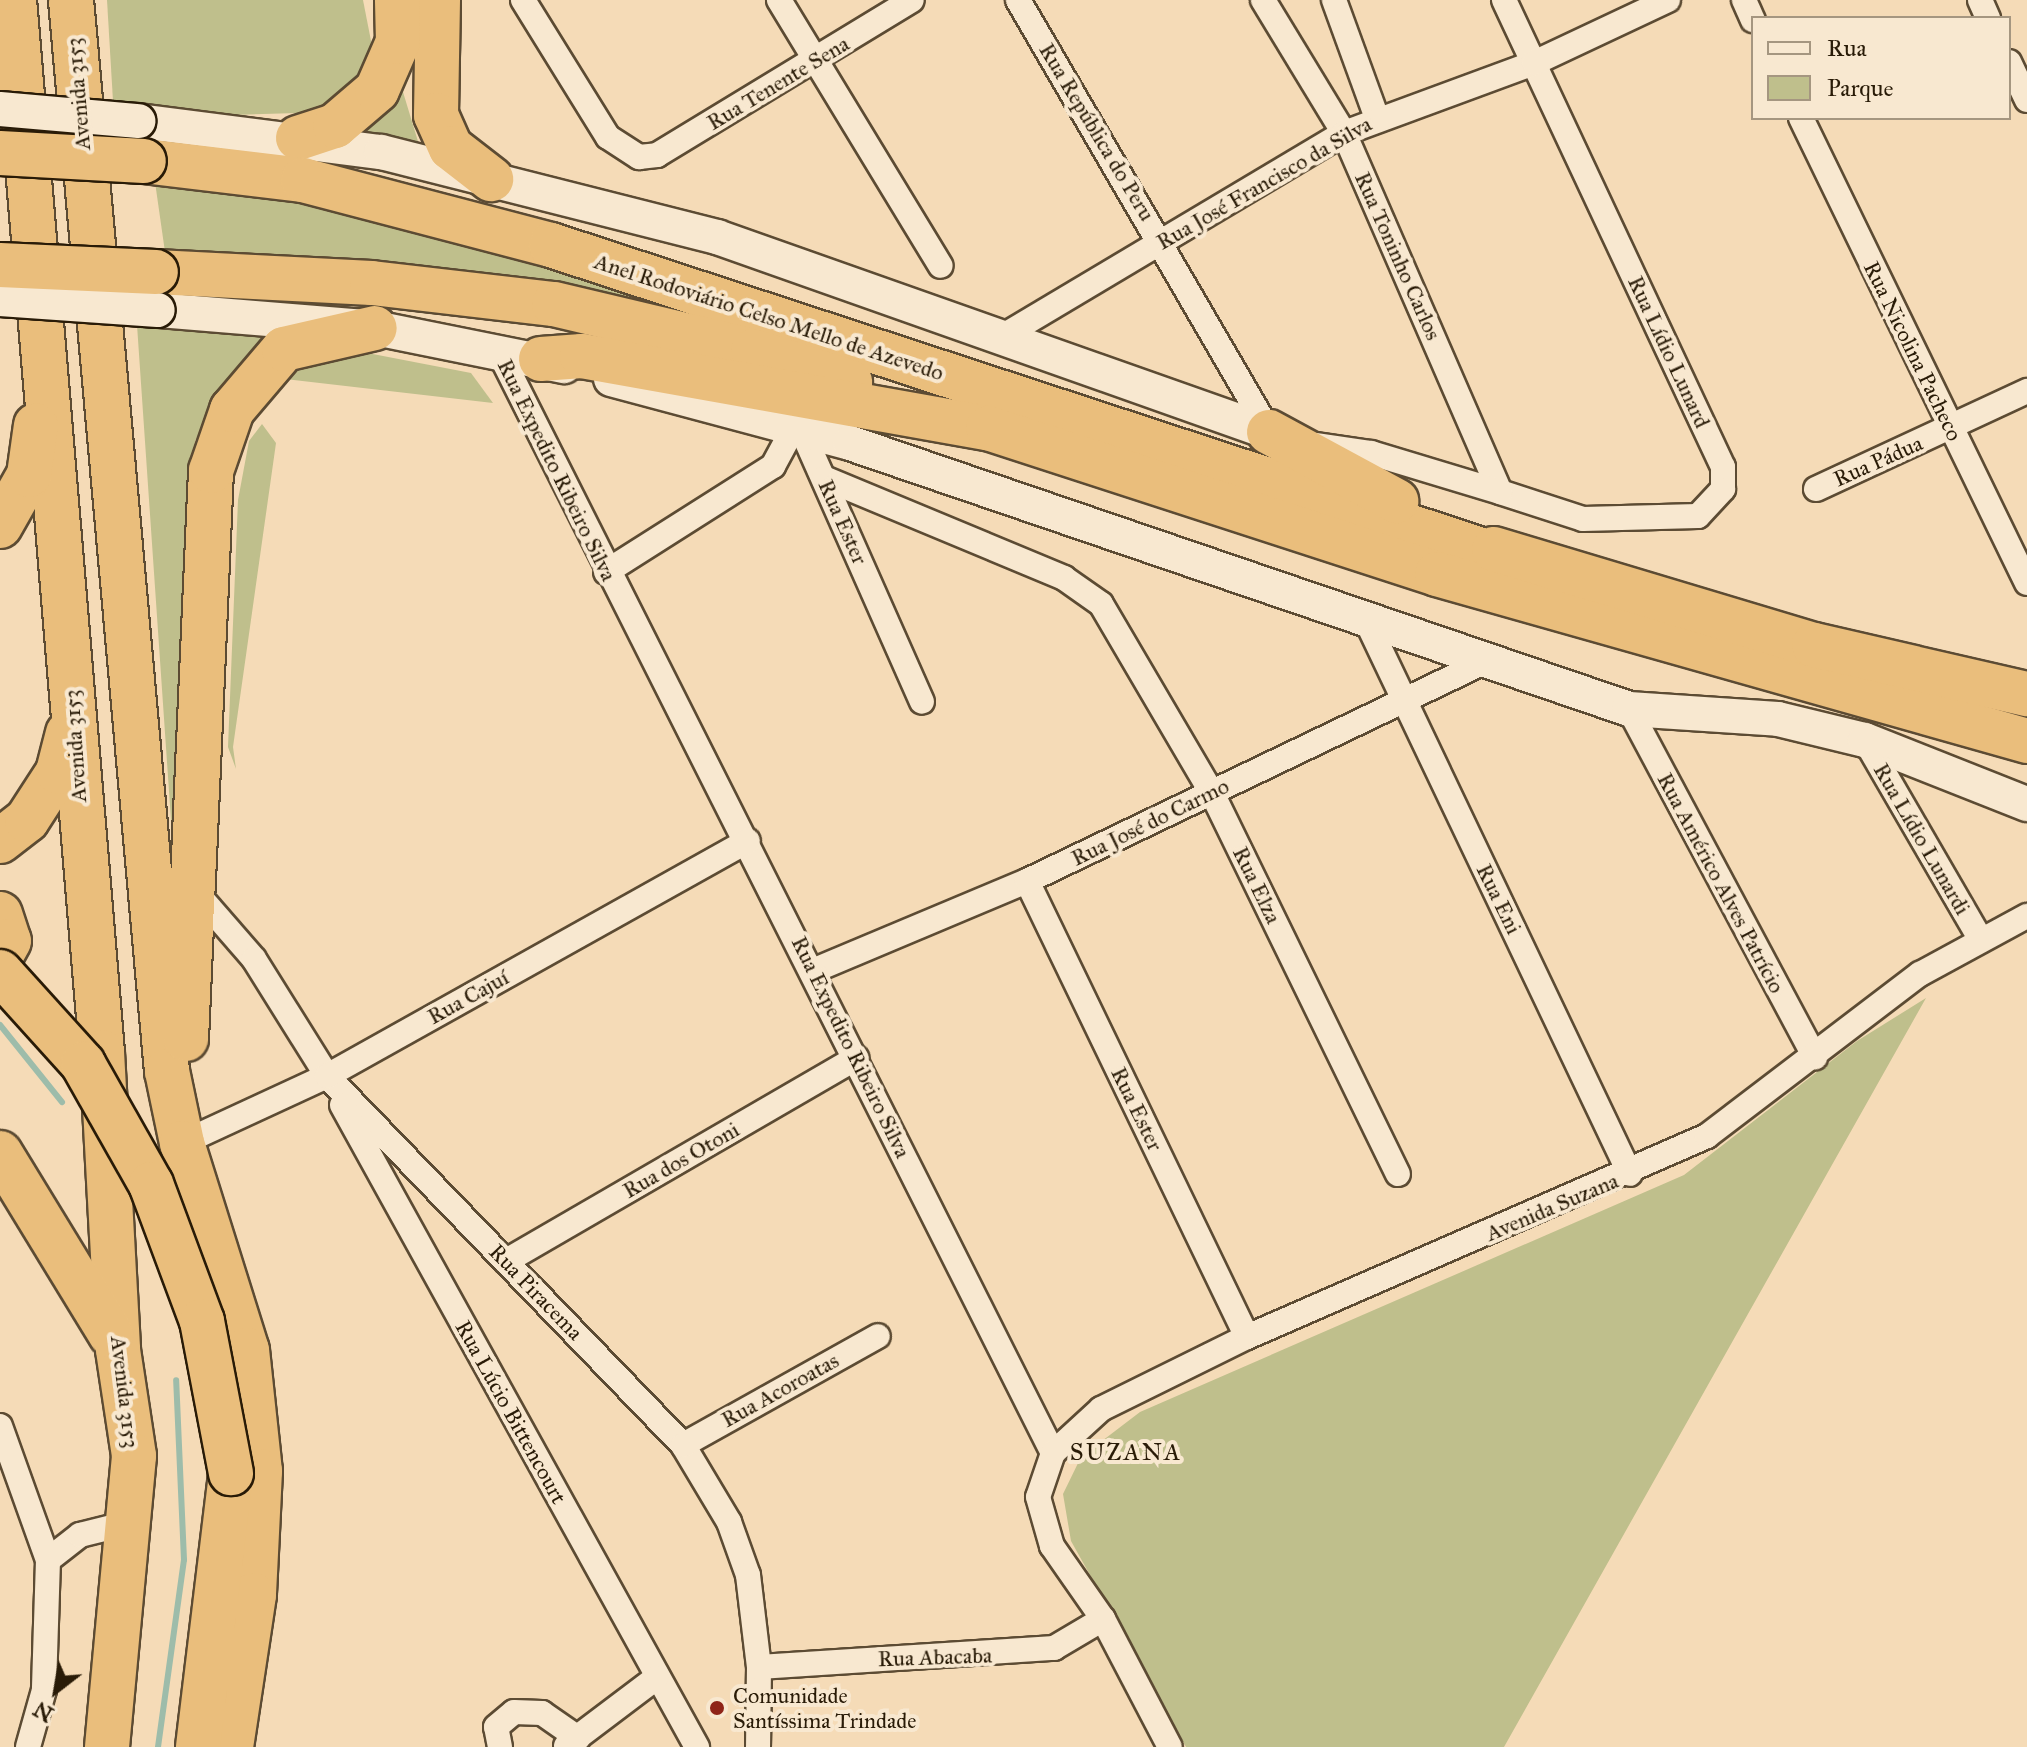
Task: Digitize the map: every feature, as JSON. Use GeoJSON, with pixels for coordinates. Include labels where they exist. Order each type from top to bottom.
{"type":"FeatureCollection","features":[{"type":"Feature","properties":{"kind":"highway","name":"Avenida 3153"},"geometry":{"type":"LineString","coordinates":[[14,0],[47,381],[70,723],[102,1052],[118,1350],[134,1456],[107,1747]]}},
{"type":"Feature","properties":{"kind":"highway","name":"Avenida 3153"},"geometry":{"type":"LineString","coordinates":[[71,0],[144,838],[180,1132]]}},
{"type":"Feature","properties":{"kind":"highway"},"geometry":{"type":"LineString","coordinates":[[78,98],[104,0]]}},
{"type":"Feature","properties":{"kind":"highway"},"geometry":{"type":"LineString","coordinates":[[298,138],[335,126],[377,90],[398,42],[397,0]]}},
{"type":"Feature","properties":{"kind":"highway"},"geometry":{"type":"LineString","coordinates":[[438,0],[439,127],[460,158],[491,179]]}},
{"type":"Feature","properties":{"kind":"highway","name":"Anel Rodoviário Celso Mello de Azevedo"},"geometry":{"type":"LineString","coordinates":[[0,153],[141,141],[551,245],[1521,563]]}},
{"type":"Feature","properties":{"kind":"highway","name":"Anel Rodoviário Celso Mello de Azevedo"},"geometry":{"type":"LineString","coordinates":[[0,265],[157,291],[372,283],[554,304],[753,351],[988,428]]}},
{"type":"Feature","properties":{"kind":"highway"},"geometry":{"type":"LineString","coordinates":[[231,1747],[254,1595],[260,1471],[247,1350],[180,1132],[211,471],[232,410],[284,349],[375,328]]}},
{"type":"Feature","properties":{"kind":"highway"},"geometry":{"type":"LineString","coordinates":[[541,359],[582,356],[988,428],[1437,574],[2027,741]]}},
{"type":"Feature","properties":{"kind":"highway"},"geometry":{"type":"LineString","coordinates":[[0,526],[29,475],[47,381]]}},
{"type":"Feature","properties":{"kind":"highway"},"geometry":{"type":"LineString","coordinates":[[1277,436],[1521,563],[1814,645],[2021,692]]}},
{"type":"Feature","properties":{"kind":"highway"},"geometry":{"type":"LineString","coordinates":[[0,841],[27,820],[58,772],[70,723]]}},
{"type":"Feature","properties":{"kind":"highway"},"geometry":{"type":"LineString","coordinates":[[1978,729],[2027,750]]}},
{"type":"Feature","properties":{"kind":"highway"},"geometry":{"type":"LineString","coordinates":[[0,914],[9,941],[0,957]]}},
{"type":"Feature","properties":{"kind":"highway"},"geometry":{"type":"LineString","coordinates":[[0,972],[83,1064],[151,1184],[202,1321],[231,1473],[198,1747]]}},
{"type":"Feature","properties":{"kind":"highway"},"geometry":{"type":"LineString","coordinates":[[0,1153],[96,1300],[118,1350]]}},
{"type":"Feature","properties":{"kind":"main road","name":"Anel Rodoviário Celso Mello de Azevedo"},"geometry":{"type":"LineString","coordinates":[[0,109],[141,141],[298,138],[491,179],[717,237],[1005,335],[1277,436]]}},
{"type":"Feature","properties":{"kind":"main road","name":"Anel Rodoviário Celso Mello de Azevedo"},"geometry":{"type":"LineString","coordinates":[[0,299],[157,291],[497,348],[798,430],[1480,664],[1629,709],[1778,719],[1865,740],[2027,804]]}},
{"type":"Feature","properties":{"kind":"street","name":"Rua Tenente Sena"},"geometry":{"type":"LineString","coordinates":[[523,0],[608,137],[639,157],[657,155],[816,62],[912,0]]}},
{"type":"Feature","properties":{"kind":"street"},"geometry":{"type":"LineString","coordinates":[[779,0],[941,266]]}},
{"type":"Feature","properties":{"kind":"street","name":"Rua República do Peru"},"geometry":{"type":"LineString","coordinates":[[1018,0],[1277,436]]}},
{"type":"Feature","properties":{"kind":"street","name":"Rua Toninho Carlos"},"geometry":{"type":"LineString","coordinates":[[1263,0],[1344,133],[1498,486]]}},
{"type":"Feature","properties":{"kind":"street"},"geometry":{"type":"LineString","coordinates":[[1334,0],[1377,118]]}},
{"type":"Feature","properties":{"kind":"street","name":"Rua Lídio Lunard"},"geometry":{"type":"LineString","coordinates":[[1277,436],[1371,453],[1498,486],[1583,519],[1665,520],[1698,516],[1723,489],[1723,467],[1504,0]]}},
{"type":"Feature","properties":{"kind":"street","name":"Rua José Francisco da Silva"},"geometry":{"type":"LineString","coordinates":[[1005,335],[1344,133],[1377,118],[1534,63],[1668,0]]}},
{"type":"Feature","properties":{"kind":"street"},"geometry":{"type":"LineString","coordinates":[[2011,66],[2027,100]]}},
{"type":"Feature","properties":{"kind":"street","name":"Rua Nicolina Pacheco"},"geometry":{"type":"LineString","coordinates":[[1802,120],[2027,583]]}},
{"type":"Feature","properties":{"kind":"street","name":"Rua Expedito Ribeiro Silva"},"geometry":{"type":"LineString","coordinates":[[497,348],[606,572],[815,970],[1053,1453]]}},
{"type":"Feature","properties":{"kind":"street","name":"Rua Pádua"},"geometry":{"type":"LineString","coordinates":[[1816,489],[1952,429],[2027,391]]}},
{"type":"Feature","properties":{"kind":"street"},"geometry":{"type":"LineString","coordinates":[[606,572],[773,466],[798,430]]}},
{"type":"Feature","properties":{"kind":"street","name":"Rua Ester"},"geometry":{"type":"LineString","coordinates":[[798,430],[824,478],[922,702]]}},
{"type":"Feature","properties":{"kind":"street","name":"Rua Elza"},"geometry":{"type":"LineString","coordinates":[[824,478],[1064,578],[1101,604],[1212,793],[1398,1174]]}},
{"type":"Feature","properties":{"kind":"street","name":"Rua Eni"},"geometry":{"type":"LineString","coordinates":[[1368,624],[1630,1174]]}},
{"type":"Feature","properties":{"kind":"street","name":"Rua José do Carmo"},"geometry":{"type":"LineString","coordinates":[[815,970],[1027,881],[1212,793],[1402,697],[1480,664]]}},
{"type":"Feature","properties":{"kind":"street","name":"Rua Américo Alves Patrício"},"geometry":{"type":"LineString","coordinates":[[1629,709],[1815,1057]]}},
{"type":"Feature","properties":{"kind":"street","name":"Rua Lídio Lunardi"},"geometry":{"type":"LineString","coordinates":[[1865,740],[1980,938]]}},
{"type":"Feature","properties":{"kind":"street","name":"Rua Cajuí"},"geometry":{"type":"LineString","coordinates":[[180,1132],[327,1076],[748,841]]}},
{"type":"Feature","properties":{"kind":"street","name":"Rua Ester"},"geometry":{"type":"LineString","coordinates":[[1027,881],[1247,1337]]}},
{"type":"Feature","properties":{"kind":"street","name":"Rua Piracema"},"geometry":{"type":"LineString","coordinates":[[193,890],[254,959],[327,1076],[683,1445],[729,1522],[748,1575],[759,1667],[758,1747]]}},
{"type":"Feature","properties":{"kind":"street","name":"Avenida Suzana"},"geometry":{"type":"LineString","coordinates":[[1053,1453],[1101,1409],[1247,1337],[1630,1174],[1707,1136],[1980,938],[2027,916]]}},
{"type":"Feature","properties":{"kind":"street","name":"Rua dos Otoni"},"geometry":{"type":"LineString","coordinates":[[506,1261],[856,1058]]}},
{"type":"Feature","properties":{"kind":"street","name":"Rua Lúcio Bittencourt"},"geometry":{"type":"LineString","coordinates":[[327,1076],[656,1678],[697,1747]]}},
{"type":"Feature","properties":{"kind":"street","name":"Rua Acoroatas"},"geometry":{"type":"LineString","coordinates":[[683,1445],[878,1336]]}},
{"type":"Feature","properties":{"kind":"street"},"geometry":{"type":"LineString","coordinates":[[0,1426],[48,1560],[44,1690],[28,1747]]}},
{"type":"Feature","properties":{"kind":"street"},"geometry":{"type":"LineString","coordinates":[[1053,1453],[1038,1497],[1052,1546],[1103,1619],[1170,1747]]}},
{"type":"Feature","properties":{"kind":"street"},"geometry":{"type":"LineString","coordinates":[[48,1560],[80,1535],[129,1507]]}},
{"type":"Feature","properties":{"kind":"street","name":"Rua Abacaba"},"geometry":{"type":"LineString","coordinates":[[759,1667],[1054,1648],[1103,1619]]}},
{"type":"Feature","properties":{"kind":"street"},"geometry":{"type":"LineString","coordinates":[[494,1743],[502,1716],[529,1710],[571,1742],[656,1678]]}},
{"type":"Feature","properties":{"kind":"green space"},"geometry":{"type":"Polygon","coordinates":[[[107,0],[363,0],[372,46],[358,81],[331,105],[298,113],[233,115],[113,101],[107,0]]]}},
{"type":"Feature","properties":{"kind":"green space"},"geometry":{"type":"Polygon","coordinates":[[[411,48],[403,92],[420,148],[348,131],[411,48]]]}},
{"type":"Feature","properties":{"kind":"green space"},"geometry":{"type":"Polygon","coordinates":[[[154,175],[388,214],[720,322],[165,252],[154,175]]]}},
{"type":"Feature","properties":{"kind":"green space"},"geometry":{"type":"Polygon","coordinates":[[[137,325],[295,327],[265,343],[224,384],[195,441],[174,864],[137,325]]]}},
{"type":"Feature","properties":{"kind":"green space"},"geometry":{"type":"Polygon","coordinates":[[[352,350],[471,373],[493,403],[285,379],[305,362],[352,350]]]}},
{"type":"Feature","properties":{"kind":"green space"},"geometry":{"type":"Polygon","coordinates":[[[262,424],[276,443],[233,747],[236,769],[228,747],[238,500],[249,441],[262,424]]]}},
{"type":"Feature","properties":{"kind":"green space"},"geometry":{"type":"Polygon","coordinates":[[[1926,998],[1504,1747],[1186,1747],[1071,1541],[1063,1494],[1081,1457],[1140,1412],[1684,1175],[1857,1041],[1926,998]]]}},
{"type":"Feature","properties":{"kind":"waterway"},"geometry":{"type":"LineString","coordinates":[[0,1025],[62,1102]]}},
{"type":"Feature","properties":{"kind":"waterway"},"geometry":{"type":"LineString","coordinates":[[158,1747],[184,1560],[176,1380]]}},
{"type":"Feature","properties":{"kind":"place","name":"Comunidade Santíssima Trindade"},"geometry":{"type":"Point","coordinates":[717,1708]}},
{"type":"Feature","properties":{"kind":"district","name":"SUZANA"},"geometry":{"type":"Point","coordinates":[1126,1453]}}]}
